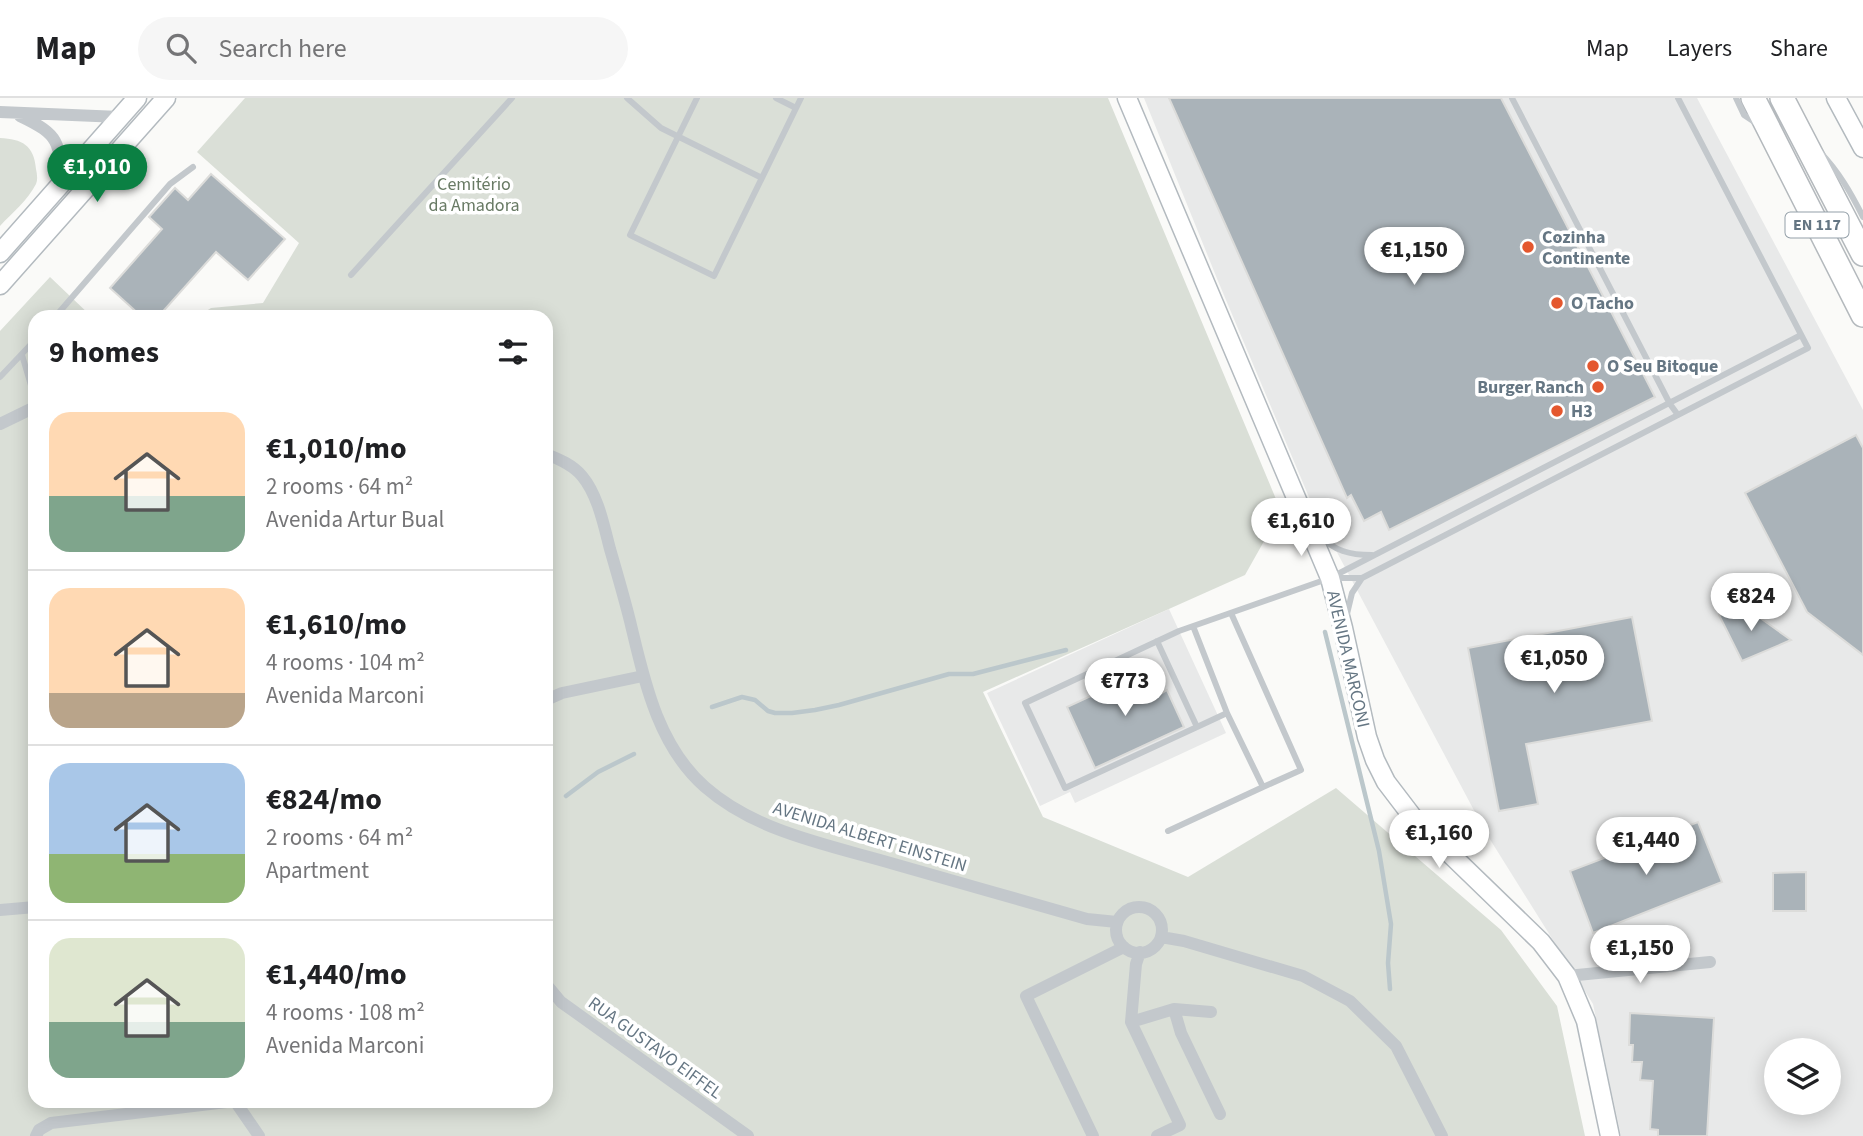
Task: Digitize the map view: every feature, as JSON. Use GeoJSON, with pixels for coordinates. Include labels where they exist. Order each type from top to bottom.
{"type":"FeatureCollection","features":[{"type":"Feature","properties":{"kind":"highway","name":"EN 117"},"geometry":{"type":"LineString","coordinates":[[1753,98],[1863,315]]}},
{"type":"Feature","properties":{"kind":"highway","name":"EN 117"},"geometry":{"type":"LineString","coordinates":[[1783,98],[1863,254]]}},
{"type":"Feature","properties":{"kind":"street"},"geometry":{"type":"LineString","coordinates":[[0,253],[137,98]]}},
{"type":"Feature","properties":{"kind":"street"},"geometry":{"type":"LineString","coordinates":[[0,285],[166,98]]}},
{"type":"Feature","properties":{"kind":"street","name":"AVENIDA MARCONI"},"geometry":{"type":"LineString","coordinates":[[1127,98],[1330,578],[1367,737],[1375,760],[1386,782],[1415,820],[1541,942],[1567,976],[1586,1021],[1610,1136]]}},
{"type":"Feature","properties":{"kind":"street"},"geometry":{"type":"LineString","coordinates":[[1836,98],[1863,148]]}},
{"type":"Feature","properties":{"kind":"street"},"geometry":{"type":"LineString","coordinates":[[0,112],[120,117]]}},
{"type":"Feature","properties":{"kind":"street"},"geometry":{"type":"LineString","coordinates":[[14,113],[43,127],[52,135],[59,153],[61,185]]}},
{"type":"Feature","properties":{"kind":"street"},"geometry":{"type":"LineString","coordinates":[[0,424],[28,410]]}},
{"type":"Feature","properties":{"kind":"street","name":"AVENIDA ALBERT EINSTEIN"},"geometry":{"type":"LineString","coordinates":[[553,458],[582,476],[591,490],[602,520],[643,676],[668,742],[688,770],[730,806],[751,817],[812,840],[1087,919],[1117,922]]}},
{"type":"Feature","properties":{"kind":"street"},"geometry":{"type":"LineString","coordinates":[[553,697],[643,676]]}},
{"type":"Feature","properties":{"kind":"street"},"geometry":{"type":"LineString","coordinates":[[1140,906],[1147,908],[1158,916],[1161,937],[1153,948],[1140,953],[1124,947],[1117,935],[1117,922],[1126,910],[1140,906]]}},
{"type":"Feature","properties":{"kind":"street"},"geometry":{"type":"LineString","coordinates":[[0,910],[28,908]]}},
{"type":"Feature","properties":{"kind":"street"},"geometry":{"type":"LineString","coordinates":[[1161,937],[1184,941],[1303,976],[1350,1001],[1396,1046],[1442,1136]]}},
{"type":"Feature","properties":{"kind":"street"},"geometry":{"type":"LineString","coordinates":[[1093,1136],[1026,996],[1124,947]]}},
{"type":"Feature","properties":{"kind":"street"},"geometry":{"type":"LineString","coordinates":[[1140,953],[1136,964],[1131,1022],[1180,1125],[1157,1136]]}},
{"type":"Feature","properties":{"kind":"street"},"geometry":{"type":"LineString","coordinates":[[1567,976],[1710,962]]}},
{"type":"Feature","properties":{"kind":"street","name":"RUA GUSTAVO EIFFEL"},"geometry":{"type":"LineString","coordinates":[[553,992],[561,1002],[748,1136]]}},
{"type":"Feature","properties":{"kind":"street"},"geometry":{"type":"LineString","coordinates":[[1131,1022],[1174,1009],[1211,1012]]}},
{"type":"Feature","properties":{"kind":"street"},"geometry":{"type":"LineString","coordinates":[[1174,1009],[1181,1033],[1220,1114]]}},
{"type":"Feature","properties":{"kind":"street"},"geometry":{"type":"LineString","coordinates":[[36,1136],[39,1130],[51,1123],[176,1108]]}},
{"type":"Feature","properties":{"kind":"street"},"geometry":{"type":"LineString","coordinates":[[240,1108],[259,1136]]}},
{"type":"Feature","properties":{"kind":"lane"},"geometry":{"type":"LineString","coordinates":[[351,275],[512,98]]}},
{"type":"Feature","properties":{"kind":"lane"},"geometry":{"type":"LineString","coordinates":[[627,98],[661,128],[762,178]]}},
{"type":"Feature","properties":{"kind":"lane"},"geometry":{"type":"LineString","coordinates":[[697,98],[631,235],[714,276],[801,98]]}},
{"type":"Feature","properties":{"kind":"lane"},"geometry":{"type":"LineString","coordinates":[[776,98],[796,108]]}},
{"type":"Feature","properties":{"kind":"lane"},"geometry":{"type":"LineString","coordinates":[[1512,98],[1678,415]]}},
{"type":"Feature","properties":{"kind":"lane"},"geometry":{"type":"LineString","coordinates":[[1330,578],[1362,578],[1808,348],[1678,98]]}},
{"type":"Feature","properties":{"kind":"lane"},"geometry":{"type":"LineString","coordinates":[[1736,98],[1744,115],[1771,134]]}},
{"type":"Feature","properties":{"kind":"lane"},"geometry":{"type":"LineString","coordinates":[[1798,128],[1835,167],[1863,217]]}},
{"type":"Feature","properties":{"kind":"lane"},"geometry":{"type":"LineString","coordinates":[[61,310],[170,184],[193,167]]}},
{"type":"Feature","properties":{"kind":"lane"},"geometry":{"type":"LineString","coordinates":[[1227,713],[1065,788],[1025,703],[1193,626],[1330,578],[1801,335]]}},
{"type":"Feature","properties":{"kind":"lane"},"geometry":{"type":"LineString","coordinates":[[0,377],[28,348]]}},
{"type":"Feature","properties":{"kind":"lane"},"geometry":{"type":"LineString","coordinates":[[22,355],[28,375]]}},
{"type":"Feature","properties":{"kind":"lane"},"geometry":{"type":"LineString","coordinates":[[1308,524],[1336,549],[1350,554],[1374,555]]}},
{"type":"Feature","properties":{"kind":"lane"},"geometry":{"type":"LineString","coordinates":[[1343,628],[1352,593],[1362,578]]}},
{"type":"Feature","properties":{"kind":"lane"},"geometry":{"type":"LineString","coordinates":[[1168,831],[1301,770],[1231,613]]}},
{"type":"Feature","properties":{"kind":"lane"},"geometry":{"type":"LineString","coordinates":[[1193,626],[1227,713],[1262,787]]}},
{"type":"Feature","properties":{"kind":"lane"},"geometry":{"type":"LineString","coordinates":[[1157,641],[1197,726]]}},
{"type":"Feature","properties":{"kind":"shaded area"},"geometry":{"type":"Polygon","coordinates":[[[1144,98],[1697,98],[1863,410],[1863,1136],[1621,1136],[1593,1004],[1486,833],[1314,509],[1144,98]]]}},
{"type":"Feature","properties":{"kind":"shaded area"},"geometry":{"type":"Polygon","coordinates":[[[1169,609],[1226,733],[1075,803],[1070,792],[1040,806],[987,693],[1169,609]]]}},
{"type":"Feature","properties":{"kind":"green space","name":"Cemitério da Amadora"},"geometry":{"type":"Polygon","coordinates":[[[245,98],[1108,98],[1281,511],[1245,575],[983,692],[1043,817],[1188,877],[1336,788],[1501,930],[1557,1006],[1585,1136],[0,1136],[0,331],[50,277],[85,310],[28,310],[28,1108],[553,1108],[553,310],[208,310],[263,303],[299,243],[197,152],[245,98]]]}},
{"type":"Feature","properties":{"kind":"green space"},"geometry":{"type":"Polygon","coordinates":[[[0,138],[21,142],[30,149],[37,178],[29,195],[0,226],[0,138]]]}},
{"type":"Feature","properties":{"kind":"building"},"geometry":{"type":"Polygon","coordinates":[[[1169,98],[1501,98],[1655,397],[1389,530],[1381,512],[1364,521],[1351,495],[1347,498],[1169,98]]]}},
{"type":"Feature","properties":{"kind":"building"},"geometry":{"type":"Polygon","coordinates":[[[211,174],[285,239],[248,280],[216,252],[164,310],[134,310],[110,288],[162,229],[149,217],[175,188],[188,200],[211,174]]]}},
{"type":"Feature","properties":{"kind":"building"},"geometry":{"type":"Polygon","coordinates":[[[1856,435],[1863,448],[1863,655],[1807,612],[1745,493],[1856,435]]]}},
{"type":"Feature","properties":{"kind":"building"},"geometry":{"type":"Polygon","coordinates":[[[1742,605],[1791,640],[1742,661],[1719,615],[1742,605]]]}},
{"type":"Feature","properties":{"kind":"building"},"geometry":{"type":"Polygon","coordinates":[[[1632,617],[1652,721],[1526,744],[1538,804],[1499,811],[1468,648],[1632,617]]]}},
{"type":"Feature","properties":{"kind":"building"},"geometry":{"type":"Polygon","coordinates":[[[1151,668],[1162,693],[1167,690],[1184,727],[1095,768],[1067,707],[1151,668]]]}},
{"type":"Feature","properties":{"kind":"building"},"geometry":{"type":"Polygon","coordinates":[[[1698,822],[1722,882],[1593,933],[1570,871],[1698,822]]]}},
{"type":"Feature","properties":{"kind":"building"},"geometry":{"type":"Polygon","coordinates":[[[1806,872],[1806,911],[1773,911],[1773,873],[1806,872]]]}},
{"type":"Feature","properties":{"kind":"building"},"geometry":{"type":"Polygon","coordinates":[[[1630,1013],[1714,1018],[1707,1136],[1658,1136],[1658,1130],[1650,1129],[1653,1081],[1640,1080],[1642,1062],[1632,1062],[1633,1045],[1629,1045],[1630,1013]]]}},
{"type":"Feature","properties":{"kind":"waterway"},"geometry":{"type":"LineString","coordinates":[[1325,632],[1379,851],[1391,924],[1388,963],[1390,989]]}},
{"type":"Feature","properties":{"kind":"waterway"},"geometry":{"type":"LineString","coordinates":[[712,707],[742,697],[755,700],[768,711],[775,713],[815,710],[949,674],[973,674],[1066,650]]}},
{"type":"Feature","properties":{"kind":"waterway"},"geometry":{"type":"LineString","coordinates":[[566,796],[598,772],[634,754]]}},
{"type":"Feature","properties":{"kind":"place","name":"Cozinha Continente"},"geometry":{"type":"Point","coordinates":[1528,247]}},
{"type":"Feature","properties":{"kind":"place","name":"O Tacho"},"geometry":{"type":"Point","coordinates":[1557,303]}},
{"type":"Feature","properties":{"kind":"place","name":"O Seu Bitoque"},"geometry":{"type":"Point","coordinates":[1593,366]}},
{"type":"Feature","properties":{"kind":"place","name":"Burger Ranch"},"geometry":{"type":"Point","coordinates":[1598,387]}},
{"type":"Feature","properties":{"kind":"place","name":"H3"},"geometry":{"type":"Point","coordinates":[1557,411]}}]}
